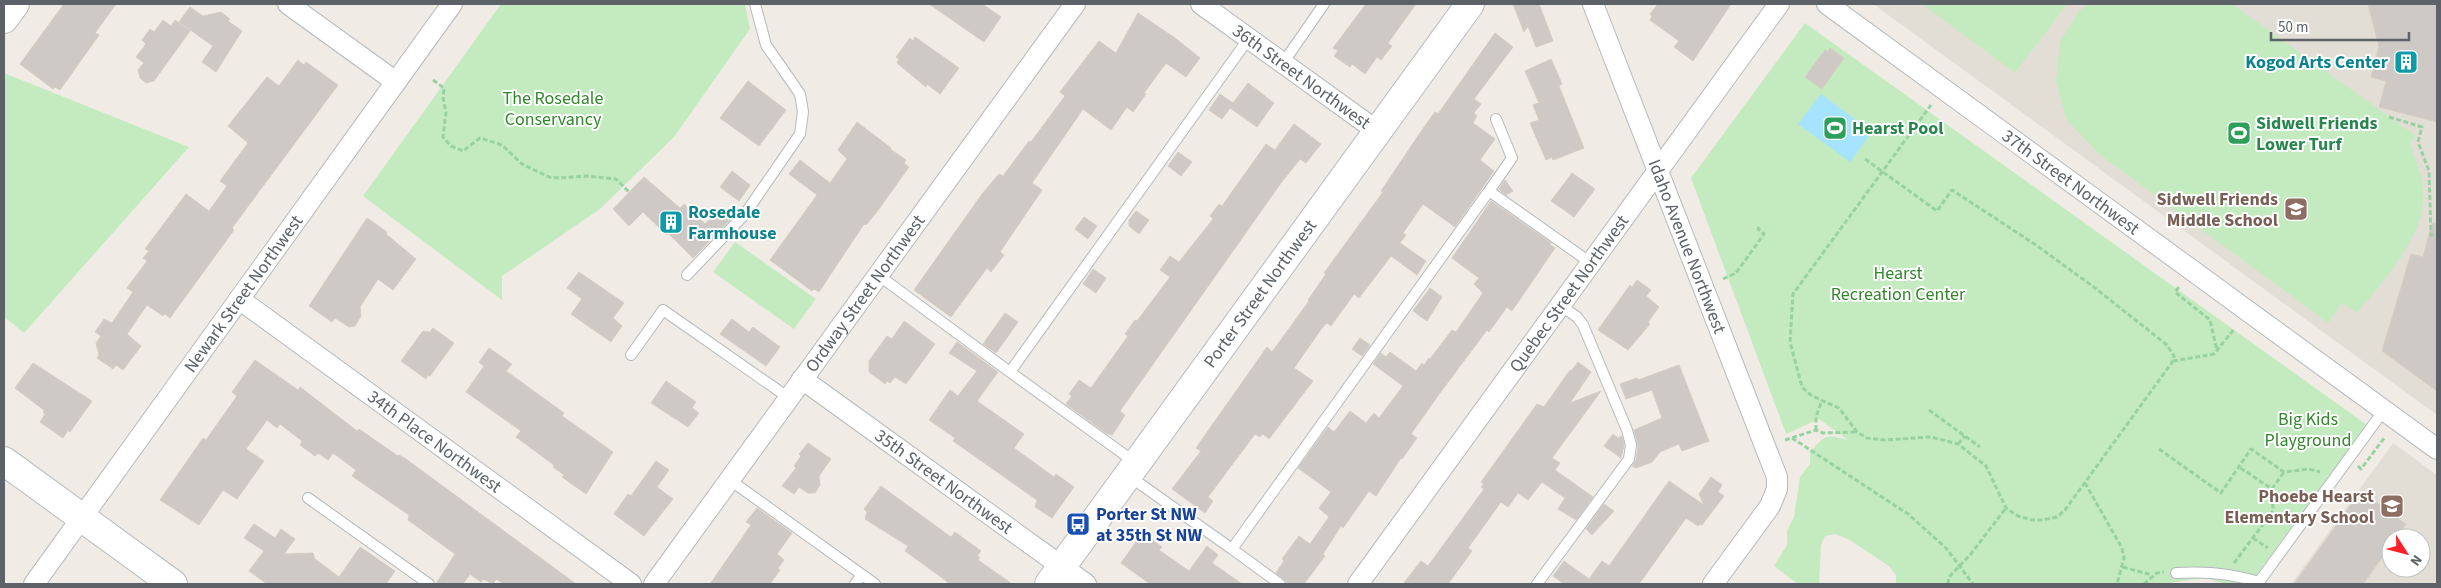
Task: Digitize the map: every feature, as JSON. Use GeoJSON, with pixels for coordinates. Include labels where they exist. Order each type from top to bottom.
{"type":"FeatureCollection","features":[{"type":"Feature","properties":{"kind":"street"},"geometry":{"type":"LineString","coordinates":[[4,19],[15,4]]}},
{"type":"Feature","properties":{"kind":"street"},"geometry":{"type":"LineString","coordinates":[[288,4],[396,82]]}},
{"type":"Feature","properties":{"kind":"street","name":"Newark Street Northwest"},"geometry":{"type":"LineString","coordinates":[[34,584],[452,4]]}},
{"type":"Feature","properties":{"kind":"street","name":"Ordway Street Northwest"},"geometry":{"type":"LineString","coordinates":[[654,584],[1075,4]]}},
{"type":"Feature","properties":{"kind":"street","name":"36th Street Northwest"},"geometry":{"type":"LineString","coordinates":[[1201,4],[1378,131]]}},
{"type":"Feature","properties":{"kind":"street","name":"Porter Street Northwest"},"geometry":{"type":"LineString","coordinates":[[1056,575],[1470,4]]}},
{"type":"Feature","properties":{"kind":"street","name":"Idaho Avenue Northwest"},"geometry":{"type":"LineString","coordinates":[[1593,4],[1777,477],[1777,489],[1770,506],[1713,584]]}},
{"type":"Feature","properties":{"kind":"street","name":"Quebec Street Northwest"},"geometry":{"type":"LineString","coordinates":[[1358,584],[1779,4]]}},
{"type":"Feature","properties":{"kind":"street","name":"37th Street Northwest"},"geometry":{"type":"LineString","coordinates":[[1827,4],[2437,448]]}},
{"type":"Feature","properties":{"kind":"street","name":"34th Place Northwest"},"geometry":{"type":"LineString","coordinates":[[239,299],[631,584]]}},
{"type":"Feature","properties":{"kind":"street","name":"35th Street Northwest"},"geometry":{"type":"LineString","coordinates":[[802,379],[1056,575],[1086,584]]}},
{"type":"Feature","properties":{"kind":"street"},"geometry":{"type":"LineString","coordinates":[[4,461],[174,584]]}},
{"type":"Feature","properties":{"kind":"lane"},"geometry":{"type":"LineString","coordinates":[[687,275],[745,214],[800,134],[803,112],[800,94],[766,45],[756,4]]}},
{"type":"Feature","properties":{"kind":"lane"},"geometry":{"type":"LineString","coordinates":[[1283,63],[1324,4]]}},
{"type":"Feature","properties":{"kind":"lane"},"geometry":{"type":"LineString","coordinates":[[1010,372],[1248,38]]}},
{"type":"Feature","properties":{"kind":"lane"},"geometry":{"type":"LineString","coordinates":[[1232,550],[1512,158],[1496,119]]}},
{"type":"Feature","properties":{"kind":"lane"},"geometry":{"type":"LineString","coordinates":[[1489,191],[1591,263]]}},
{"type":"Feature","properties":{"kind":"lane"},"geometry":{"type":"LineString","coordinates":[[878,275],[1010,372],[1232,550],[1280,584]]}},
{"type":"Feature","properties":{"kind":"lane"},"geometry":{"type":"LineString","coordinates":[[1537,584],[1631,452],[1627,430],[1583,324],[1577,317],[1560,305]]}},
{"type":"Feature","properties":{"kind":"lane"},"geometry":{"type":"LineString","coordinates":[[631,355],[663,310],[789,398]]}},
{"type":"Feature","properties":{"kind":"lane"},"geometry":{"type":"LineString","coordinates":[[2176,573],[2201,571],[2227,574],[2259,582],[2384,410]]}},
{"type":"Feature","properties":{"kind":"lane"},"geometry":{"type":"LineString","coordinates":[[730,480],[875,584]]}},
{"type":"Feature","properties":{"kind":"lane"},"geometry":{"type":"LineString","coordinates":[[308,498],[429,584]]}},
{"type":"Feature","properties":{"kind":"lane"},"geometry":{"type":"LineString","coordinates":[[855,584],[862,575]]}},
{"type":"Feature","properties":{"kind":"path"},"geometry":{"type":"LineString","coordinates":[[433,80],[444,88],[443,98],[446,112],[443,137],[451,146],[463,150],[480,138],[502,145],[522,164],[549,177],[595,176],[616,179],[628,192]]}},
{"type":"Feature","properties":{"kind":"path"},"geometry":{"type":"LineString","coordinates":[[1864,159],[1881,171],[1937,211],[1952,190],[2036,244],[2096,288],[2166,345],[2174,356],[2173,361],[2065,510],[2057,517],[2032,520],[2018,516],[2006,508],[1986,466],[1958,444],[1931,437],[1886,440],[1867,438],[1857,432],[1838,408],[1812,396],[1802,387],[1790,342],[1793,294],[1881,171],[1931,105]]}},
{"type":"Feature","properties":{"kind":"path"},"geometry":{"type":"LineString","coordinates":[[2389,117],[2422,127],[2418,142],[2429,171],[2431,235],[2437,235]]}},
{"type":"Feature","properties":{"kind":"path"},"geometry":{"type":"LineString","coordinates":[[1723,279],[1736,273],[1764,234],[1758,229],[1761,225]]}},
{"type":"Feature","properties":{"kind":"path"},"geometry":{"type":"LineString","coordinates":[[2179,287],[2176,292],[2210,320],[2217,351]]}},
{"type":"Feature","properties":{"kind":"path"},"geometry":{"type":"LineString","coordinates":[[2173,361],[2214,354],[2236,328]]}},
{"type":"Feature","properties":{"kind":"path"},"geometry":{"type":"LineString","coordinates":[[1816,430],[1816,417],[1822,400]]}},
{"type":"Feature","properties":{"kind":"path"},"geometry":{"type":"LineString","coordinates":[[1929,410],[1980,447]]}},
{"type":"Feature","properties":{"kind":"path"},"geometry":{"type":"LineString","coordinates":[[1785,440],[1816,430],[1823,433],[1857,432]]}},
{"type":"Feature","properties":{"kind":"path"},"geometry":{"type":"LineString","coordinates":[[1958,444],[1965,436]]}},
{"type":"Feature","properties":{"kind":"path"},"geometry":{"type":"LineString","coordinates":[[2356,464],[2362,469],[2385,437]]}},
{"type":"Feature","properties":{"kind":"path"},"geometry":{"type":"LineString","coordinates":[[1792,438],[1908,514],[1946,548],[1973,584]]}},
{"type":"Feature","properties":{"kind":"path"},"geometry":{"type":"LineString","coordinates":[[2159,449],[2221,492],[2251,449],[2284,472],[2308,469],[2320,473],[2326,466]]}},
{"type":"Feature","properties":{"kind":"path"},"geometry":{"type":"LineString","coordinates":[[2239,467],[2272,489]]}},
{"type":"Feature","properties":{"kind":"path"},"geometry":{"type":"LineString","coordinates":[[2227,574],[2274,511],[2272,489],[2284,472]]}},
{"type":"Feature","properties":{"kind":"path"},"geometry":{"type":"LineString","coordinates":[[2085,482],[2122,548],[2123,567],[2117,584]]}},
{"type":"Feature","properties":{"kind":"path"},"geometry":{"type":"LineString","coordinates":[[1948,584],[1949,577],[1970,555],[2006,508]]}},
{"type":"Feature","properties":{"kind":"path"},"geometry":{"type":"LineString","coordinates":[[2123,567],[2153,575]]}},
{"type":"Feature","properties":{"kind":"path"},"geometry":{"type":"LineString","coordinates":[[2144,584],[2157,572],[2176,573]]}},
{"type":"Feature","properties":{"kind":"shaded area","name":"Sidwell Friends Middle School"},"geometry":{"type":"Polygon","coordinates":[[[1873,4],[2437,4],[2437,415],[1873,4]]]}},
{"type":"Feature","properties":{"kind":"shaded area","name":"Phoebe Hearst Elementary School"},"geometry":{"type":"Polygon","coordinates":[[[2393,443],[2437,475],[2437,584],[2291,584],[2393,443]]]}},
{"type":"Feature","properties":{"kind":"green space","name":"The Rosedale Conservancy"},"geometry":{"type":"Polygon","coordinates":[[[501,4],[745,4],[750,29],[674,137],[600,209],[502,276],[502,300],[363,196],[501,4]]]}},
{"type":"Feature","properties":{"kind":"green space"},"geometry":{"type":"Polygon","coordinates":[[[1922,4],[2067,4],[2015,73],[1922,4]]]}},
{"type":"Feature","properties":{"kind":"green space","name":"Sidwell Friends Middle School"},"geometry":{"type":"Polygon","coordinates":[[[2088,4],[2232,4],[2416,136],[2410,143],[2422,183],[2423,201],[2420,219],[2413,236],[2392,270],[2357,313],[2342,303],[2328,323],[2099,154],[2066,119],[2056,81],[2060,42],[2078,12],[2088,4]]]}},
{"type":"Feature","properties":{"kind":"green space","name":"Hearst Recreation Center"},"geometry":{"type":"Polygon","coordinates":[[[1805,23],[2367,425],[2250,584],[2226,584],[2205,578],[2160,584],[1896,584],[1896,575],[1889,566],[1848,539],[1835,534],[1825,536],[1821,545],[1819,584],[1798,584],[1774,566],[1787,545],[1787,531],[1794,517],[1800,477],[1810,464],[1810,452],[1827,437],[1831,436],[1848,440],[1819,419],[1786,434],[1691,178],[1805,23]]]}},
{"type":"Feature","properties":{"kind":"green space"},"geometry":{"type":"Polygon","coordinates":[[[4,73],[189,147],[24,333],[4,317],[4,73]]]}},
{"type":"Feature","properties":{"kind":"green space"},"geometry":{"type":"Polygon","coordinates":[[[735,242],[816,299],[794,329],[713,272],[735,242]]]}},
{"type":"Feature","properties":{"kind":"water","name":"Hearst Pool"},"geometry":{"type":"Polygon","coordinates":[[[1821,94],[1872,132],[1850,162],[1798,124],[1821,94]]]}},
{"type":"Feature","properties":{"kind":"building"},"geometry":{"type":"Polygon","coordinates":[[[64,4],[116,4],[95,33],[99,35],[60,90],[55,87],[53,89],[20,64],[64,4]]]}},
{"type":"Feature","properties":{"kind":"building"},"geometry":{"type":"Polygon","coordinates":[[[929,4],[982,4],[1001,17],[984,42],[929,4]]]}},
{"type":"Feature","properties":{"kind":"building"},"geometry":{"type":"Polygon","coordinates":[[[1366,4],[1416,4],[1388,43],[1392,46],[1381,60],[1377,57],[1365,74],[1352,64],[1350,67],[1334,56],[1338,51],[1333,48],[1366,4]]]}},
{"type":"Feature","properties":{"kind":"building"},"geometry":{"type":"Polygon","coordinates":[[[1513,4],[1539,4],[1553,41],[1536,47],[1528,26],[1524,32],[1513,4]]]}},
{"type":"Feature","properties":{"kind":"building"},"geometry":{"type":"Polygon","coordinates":[[[1658,4],[1731,4],[1693,61],[1674,47],[1679,41],[1650,20],[1652,16],[1650,14],[1658,4]]]}},
{"type":"Feature","properties":{"kind":"building","name":"Kogod Arts Center"},"geometry":{"type":"Polygon","coordinates":[[[2368,4],[2437,4],[2437,122],[2379,107],[2386,81],[2371,77],[2379,47],[2368,4]]]}},
{"type":"Feature","properties":{"kind":"building"},"geometry":{"type":"Polygon","coordinates":[[[190,7],[203,16],[221,12],[230,19],[228,21],[242,31],[216,72],[202,62],[213,46],[179,22],[190,7]]]}},
{"type":"Feature","properties":{"kind":"building"},"geometry":{"type":"Polygon","coordinates":[[[1138,13],[1175,38],[1200,58],[1186,77],[1166,63],[1133,112],[1127,107],[1111,130],[1083,109],[1032,183],[1042,190],[1000,252],[1004,255],[991,272],[987,268],[951,317],[914,290],[982,194],[999,174],[1003,176],[1029,141],[1031,142],[1065,96],[1060,92],[1099,41],[1116,53],[1138,13]]]}},
{"type":"Feature","properties":{"kind":"building"},"geometry":{"type":"Polygon","coordinates":[[[163,20],[171,26],[175,20],[190,31],[154,81],[146,83],[140,78],[138,70],[144,63],[136,57],[146,44],[142,40],[150,29],[154,32],[163,20]]]}},
{"type":"Feature","properties":{"kind":"building"},"geometry":{"type":"Polygon","coordinates":[[[1495,33],[1513,47],[1474,99],[1481,104],[1474,113],[1477,116],[1473,123],[1495,139],[1480,160],[1494,171],[1455,227],[1423,204],[1403,233],[1406,235],[1400,243],[1426,261],[1417,275],[1391,256],[1359,298],[1354,294],[1331,326],[1327,323],[1322,328],[1294,368],[1313,381],[1269,439],[1263,434],[1260,437],[1255,434],[1208,497],[1213,501],[1205,513],[1172,489],[1201,451],[1196,448],[1267,347],[1272,352],[1309,301],[1326,274],[1324,273],[1383,192],[1381,191],[1422,130],[1435,112],[1438,114],[1495,33]]]}},
{"type":"Feature","properties":{"kind":"building"},"geometry":{"type":"Polygon","coordinates":[[[915,37],[959,68],[940,94],[927,84],[926,87],[897,63],[899,59],[896,57],[910,38],[913,41],[915,37]]]}},
{"type":"Feature","properties":{"kind":"building"},"geometry":{"type":"Polygon","coordinates":[[[1830,48],[1844,58],[1822,89],[1805,77],[1825,50],[1828,52],[1830,48]]]}},
{"type":"Feature","properties":{"kind":"building"},"geometry":{"type":"Polygon","coordinates":[[[1551,59],[1562,84],[1559,86],[1584,148],[1553,160],[1552,157],[1546,160],[1530,123],[1539,120],[1533,105],[1539,103],[1525,71],[1551,59]]]}},
{"type":"Feature","properties":{"kind":"building"},"geometry":{"type":"Polygon","coordinates":[[[298,60],[304,65],[306,62],[338,85],[232,228],[234,230],[170,318],[165,314],[163,316],[147,305],[127,334],[141,346],[123,370],[116,365],[113,369],[97,358],[99,355],[96,343],[101,336],[95,332],[104,319],[112,323],[133,292],[127,288],[147,261],[143,258],[149,251],[145,249],[186,194],[209,211],[227,186],[220,181],[248,143],[228,126],[267,77],[279,86],[298,60]]]}},
{"type":"Feature","properties":{"kind":"building"},"geometry":{"type":"Polygon","coordinates":[[[748,81],[786,110],[759,146],[720,118],[748,81]]]}},
{"type":"Feature","properties":{"kind":"building"},"geometry":{"type":"Polygon","coordinates":[[[1248,83],[1274,103],[1257,127],[1230,108],[1222,119],[1209,110],[1220,94],[1233,103],[1248,83]]]}},
{"type":"Feature","properties":{"kind":"building"},"geometry":{"type":"Polygon","coordinates":[[[857,122],[906,160],[904,163],[909,167],[876,213],[866,225],[864,224],[819,292],[814,289],[812,291],[770,260],[817,195],[789,174],[800,160],[830,183],[847,159],[838,150],[857,122]]]}},
{"type":"Feature","properties":{"kind":"building"},"geometry":{"type":"Polygon","coordinates":[[[1294,124],[1321,144],[1306,163],[1300,159],[1281,183],[1120,411],[1125,415],[1117,428],[1112,435],[1106,433],[1066,404],[1072,396],[1069,394],[1079,380],[1091,388],[1128,336],[1125,334],[1170,277],[1160,270],[1170,256],[1179,262],[1213,219],[1210,216],[1219,204],[1222,206],[1266,144],[1275,150],[1294,124]]]}},
{"type":"Feature","properties":{"kind":"building"},"geometry":{"type":"Polygon","coordinates":[[[1178,152],[1192,162],[1181,176],[1168,166],[1178,152]]]}},
{"type":"Feature","properties":{"kind":"building"},"geometry":{"type":"Polygon","coordinates":[[[732,171],[750,185],[739,201],[720,187],[732,171]]]}},
{"type":"Feature","properties":{"kind":"building"},"geometry":{"type":"Polygon","coordinates":[[[1572,173],[1595,189],[1574,217],[1551,201],[1572,173]]]}},
{"type":"Feature","properties":{"kind":"building","name":"Rosedale Farmhouse"},"geometry":{"type":"Polygon","coordinates":[[[644,177],[680,208],[684,204],[705,224],[721,209],[731,219],[693,258],[643,212],[629,226],[613,209],[644,177]]]}},
{"type":"Feature","properties":{"kind":"building"},"geometry":{"type":"Polygon","coordinates":[[[1505,180],[1513,191],[1506,195],[1499,189],[1505,180]]]}},
{"type":"Feature","properties":{"kind":"building"},"geometry":{"type":"Polygon","coordinates":[[[1491,201],[1551,243],[1550,245],[1555,248],[1512,311],[1507,307],[1489,332],[1487,330],[1437,397],[1411,434],[1417,438],[1401,458],[1376,496],[1369,491],[1343,528],[1341,526],[1323,554],[1325,556],[1304,584],[1289,584],[1276,573],[1284,561],[1282,559],[1299,536],[1310,544],[1329,517],[1319,508],[1331,492],[1298,468],[1328,427],[1334,432],[1350,411],[1366,423],[1374,413],[1379,418],[1403,386],[1373,364],[1381,353],[1386,357],[1390,352],[1416,371],[1422,363],[1424,365],[1430,359],[1452,330],[1456,332],[1483,293],[1474,284],[1479,278],[1452,258],[1491,201]]]}},
{"type":"Feature","properties":{"kind":"building"},"geometry":{"type":"Polygon","coordinates":[[[1136,211],[1149,220],[1139,234],[1129,226],[1129,220],[1136,211]]]}},
{"type":"Feature","properties":{"kind":"building"},"geometry":{"type":"Polygon","coordinates":[[[1084,217],[1097,226],[1088,239],[1075,229],[1084,217]]]}},
{"type":"Feature","properties":{"kind":"building"},"geometry":{"type":"Polygon","coordinates":[[[367,218],[387,232],[386,234],[416,259],[393,290],[378,279],[360,307],[361,316],[355,326],[349,327],[335,318],[332,322],[309,306],[367,218]]]}},
{"type":"Feature","properties":{"kind":"building"},"geometry":{"type":"Polygon","coordinates":[[[2432,223],[2437,223],[2437,391],[2382,351],[2411,254],[2423,257],[2432,223]]]}},
{"type":"Feature","properties":{"kind":"building"},"geometry":{"type":"Polygon","coordinates":[[[1093,269],[1106,278],[1096,293],[1083,284],[1093,269]]]}},
{"type":"Feature","properties":{"kind":"building"},"geometry":{"type":"Polygon","coordinates":[[[579,272],[624,303],[613,318],[622,326],[611,342],[571,314],[582,299],[567,288],[579,272]]]}},
{"type":"Feature","properties":{"kind":"building"},"geometry":{"type":"Polygon","coordinates":[[[1637,280],[1651,290],[1646,296],[1659,307],[1648,322],[1650,324],[1628,350],[1598,330],[1630,285],[1632,287],[1637,280]]]}},
{"type":"Feature","properties":{"kind":"building"},"geometry":{"type":"Polygon","coordinates":[[[1430,288],[1442,297],[1427,321],[1413,311],[1430,288]]]}},
{"type":"Feature","properties":{"kind":"building"},"geometry":{"type":"Polygon","coordinates":[[[1005,313],[1018,322],[996,353],[983,344],[1005,313]]]}},
{"type":"Feature","properties":{"kind":"building"},"geometry":{"type":"Polygon","coordinates":[[[732,319],[749,332],[753,327],[780,347],[766,366],[720,334],[732,319]]]}},
{"type":"Feature","properties":{"kind":"building"},"geometry":{"type":"Polygon","coordinates":[[[904,321],[935,344],[906,384],[895,377],[890,383],[887,381],[885,384],[869,372],[869,361],[887,336],[892,339],[904,321]]]}},
{"type":"Feature","properties":{"kind":"building"},"geometry":{"type":"Polygon","coordinates":[[[433,328],[454,343],[426,379],[401,361],[423,331],[430,332],[433,328]]]}},
{"type":"Feature","properties":{"kind":"building"},"geometry":{"type":"Polygon","coordinates":[[[1360,338],[1370,345],[1362,356],[1352,349],[1360,338]]]}},
{"type":"Feature","properties":{"kind":"building"},"geometry":{"type":"Polygon","coordinates":[[[957,342],[998,372],[977,401],[1024,434],[1014,448],[1054,477],[1056,474],[1074,487],[1052,518],[1035,507],[1037,500],[953,441],[955,438],[929,420],[950,390],[958,396],[977,371],[949,353],[957,342]]]}},
{"type":"Feature","properties":{"kind":"building"},"geometry":{"type":"Polygon","coordinates":[[[489,348],[512,364],[506,371],[564,413],[562,416],[613,452],[586,494],[562,477],[564,475],[553,467],[554,465],[516,437],[521,431],[466,392],[484,366],[479,362],[489,348]]]}},
{"type":"Feature","properties":{"kind":"building"},"geometry":{"type":"Polygon","coordinates":[[[255,360],[298,390],[300,387],[357,431],[359,429],[398,456],[406,459],[576,584],[504,584],[496,579],[493,584],[483,579],[481,582],[470,574],[463,584],[436,584],[455,554],[408,520],[409,515],[352,476],[356,470],[333,453],[328,460],[318,453],[315,456],[300,445],[302,441],[280,424],[277,428],[267,420],[246,449],[264,461],[237,499],[223,490],[199,525],[160,500],[203,438],[206,440],[237,396],[232,392],[255,360]]]}},
{"type":"Feature","properties":{"kind":"building"},"geometry":{"type":"Polygon","coordinates":[[[1578,362],[1591,372],[1570,403],[1601,391],[1552,458],[1560,463],[1555,470],[1593,497],[1576,520],[1558,509],[1565,498],[1542,482],[1528,500],[1518,493],[1508,507],[1501,502],[1468,548],[1472,551],[1448,584],[1403,584],[1421,561],[1428,566],[1484,489],[1481,487],[1484,484],[1481,482],[1537,404],[1544,407],[1570,370],[1578,362]]]}},
{"type":"Feature","properties":{"kind":"building"},"geometry":{"type":"Polygon","coordinates":[[[33,363],[92,401],[70,432],[68,430],[63,438],[40,422],[45,414],[44,410],[15,388],[33,363]]]}},
{"type":"Feature","properties":{"kind":"building"},"geometry":{"type":"Polygon","coordinates":[[[1679,365],[1709,441],[1682,451],[1679,444],[1660,452],[1652,462],[1636,468],[1632,466],[1636,460],[1638,446],[1634,430],[1662,418],[1652,390],[1626,399],[1620,384],[1637,378],[1638,380],[1679,365]]]}},
{"type":"Feature","properties":{"kind":"building"},"geometry":{"type":"Polygon","coordinates":[[[666,381],[696,402],[692,408],[699,413],[688,427],[651,403],[666,381]]]}},
{"type":"Feature","properties":{"kind":"building"},"geometry":{"type":"Polygon","coordinates":[[[1613,434],[1618,438],[1622,436],[1624,445],[1621,458],[1604,446],[1613,434]]]}},
{"type":"Feature","properties":{"kind":"building"},"geometry":{"type":"Polygon","coordinates":[[[808,443],[831,459],[819,476],[820,485],[815,493],[808,493],[799,487],[794,494],[782,486],[796,468],[794,466],[801,456],[799,454],[808,443]]]}},
{"type":"Feature","properties":{"kind":"building"},"geometry":{"type":"Polygon","coordinates":[[[656,461],[669,470],[657,487],[673,499],[644,536],[614,514],[628,494],[631,496],[656,461]]]}},
{"type":"Feature","properties":{"kind":"building"},"geometry":{"type":"Polygon","coordinates":[[[1711,477],[1722,485],[1718,492],[1724,496],[1702,525],[1698,526],[1686,518],[1639,584],[1564,584],[1553,576],[1564,561],[1589,579],[1602,561],[1609,566],[1669,481],[1704,505],[1699,494],[1711,477]]]}},
{"type":"Feature","properties":{"kind":"building"},"geometry":{"type":"Polygon","coordinates":[[[881,486],[951,537],[955,532],[981,551],[977,556],[980,557],[978,560],[1012,584],[950,584],[905,551],[908,546],[865,519],[867,512],[864,509],[881,486]]]}},
{"type":"Feature","properties":{"kind":"building"},"geometry":{"type":"Polygon","coordinates":[[[2361,491],[2406,524],[2403,528],[2381,528],[2381,559],[2363,584],[2294,584],[2361,491]]]}},
{"type":"Feature","properties":{"kind":"building"},"geometry":{"type":"Polygon","coordinates":[[[1604,504],[1614,511],[1592,535],[1586,529],[1604,504]]]}},
{"type":"Feature","properties":{"kind":"building"},"geometry":{"type":"Polygon","coordinates":[[[757,508],[792,533],[777,554],[784,560],[778,568],[780,570],[770,584],[710,584],[751,525],[746,522],[757,508]]]}},
{"type":"Feature","properties":{"kind":"building"},"geometry":{"type":"Polygon","coordinates":[[[254,524],[275,538],[281,529],[295,539],[284,554],[313,553],[315,559],[339,577],[360,547],[395,571],[386,584],[267,584],[249,571],[264,551],[244,538],[254,524]]]}},
{"type":"Feature","properties":{"kind":"building"},"geometry":{"type":"Polygon","coordinates":[[[1143,532],[1162,547],[1159,550],[1189,571],[1207,546],[1218,555],[1212,563],[1242,584],[1150,584],[1121,563],[1143,532]]]}},
{"type":"Feature","properties":{"kind":"place","name":"Kogod Arts Center"},"geometry":{"type":"Point","coordinates":[2406,62]}},
{"type":"Feature","properties":{"kind":"place","name":"Hearst Pool"},"geometry":{"type":"Point","coordinates":[1835,128]}},
{"type":"Feature","properties":{"kind":"place","name":"Sidwell Friends Lower Turf"},"geometry":{"type":"Point","coordinates":[2239,133]}},
{"type":"Feature","properties":{"kind":"place","name":"Sidwell Friends Middle School"},"geometry":{"type":"Point","coordinates":[2296,209]}},
{"type":"Feature","properties":{"kind":"place","name":"Rosedale Farmhouse"},"geometry":{"type":"Point","coordinates":[671,222]}},
{"type":"Feature","properties":{"kind":"place","name":"Phoebe Hearst Elementary School"},"geometry":{"type":"Point","coordinates":[2392,506]}},
{"type":"Feature","properties":{"kind":"place","name":"Porter St NW at 35th St NW"},"geometry":{"type":"Point","coordinates":[1078,524]}},
{"type":"Feature","properties":{"kind":"park label","name":"Big Kids Playground"},"geometry":{"type":"Point","coordinates":[2308,429]}}]}
